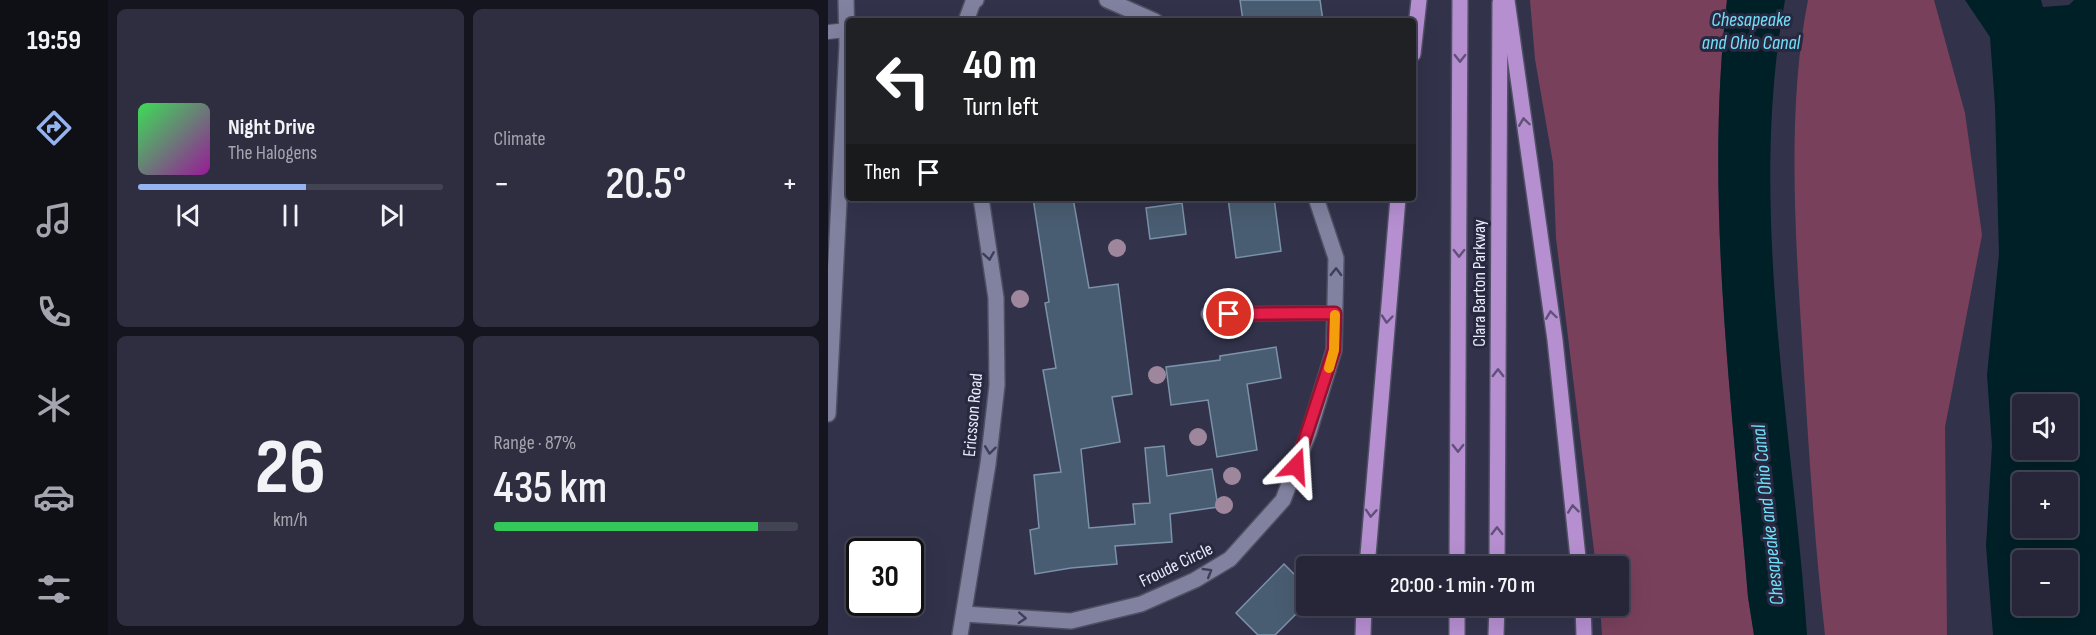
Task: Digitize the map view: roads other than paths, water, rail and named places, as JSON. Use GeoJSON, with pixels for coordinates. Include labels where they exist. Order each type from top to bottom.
{"type":"FeatureCollection","features":[{"type":"Feature","properties":{"kind":"main road"},"geometry":{"type":"LineString","coordinates":[[1416,27],[1419,0]]}},
{"type":"Feature","properties":{"kind":"main road","name":"Clara Barton Parkway"},"geometry":{"type":"LineString","coordinates":[[1457,556],[1460,0]]}},
{"type":"Feature","properties":{"kind":"main road","name":"Clara Barton Parkway"},"geometry":{"type":"LineString","coordinates":[[1497,556],[1500,0]]}},
{"type":"Feature","properties":{"kind":"main road"},"geometry":{"type":"LineString","coordinates":[[1507,0],[1555,340],[1578,556]]}},
{"type":"Feature","properties":{"kind":"main road"},"geometry":{"type":"LineString","coordinates":[[1368,556],[1398,201]]}},
{"type":"Feature","properties":{"kind":"main road"},"geometry":{"type":"LineString","coordinates":[[1355,635],[1361,616]]}},
{"type":"Feature","properties":{"kind":"main road"},"geometry":{"type":"LineString","coordinates":[[1363,616],[1363,635]]}},
{"type":"Feature","properties":{"kind":"main road"},"geometry":{"type":"LineString","coordinates":[[1457,616],[1457,635]]}},
{"type":"Feature","properties":{"kind":"main road"},"geometry":{"type":"LineString","coordinates":[[1496,635],[1497,616]]}},
{"type":"Feature","properties":{"kind":"main road"},"geometry":{"type":"LineString","coordinates":[[1583,616],[1584,635]]}},
{"type":"Feature","properties":{"kind":"street"},"geometry":{"type":"LineString","coordinates":[[846,0],[847,18]]}},
{"type":"Feature","properties":{"kind":"street"},"geometry":{"type":"LineString","coordinates":[[967,18],[973,2],[976,0]]}},
{"type":"Feature","properties":{"kind":"street"},"geometry":{"type":"LineString","coordinates":[[1107,0],[1148,18]]}},
{"type":"Feature","properties":{"kind":"street"},"geometry":{"type":"LineString","coordinates":[[828,414],[846,50]]}},
{"type":"Feature","properties":{"kind":"street","name":"Ericsson Road"},"geometry":{"type":"LineString","coordinates":[[960,635],[988,464],[997,385],[996,298],[981,201]]}},
{"type":"Feature","properties":{"kind":"street","name":"Froude Circle"},"geometry":{"type":"LineString","coordinates":[[964,614],[1071,621],[1141,604],[1195,580],[1230,559],[1283,500],[1309,432],[1334,350],[1336,258],[1318,201]]}},
{"type":"Feature","properties":{"kind":"lane"},"geometry":{"type":"LineString","coordinates":[[828,32],[846,30]]}},
{"type":"Feature","properties":{"kind":"lane"},"geometry":{"type":"LineString","coordinates":[[1208,314],[1335,313]]}},
{"type":"Feature","properties":{"kind":"water","name":"Chesapeake and Ohio Canal"},"geometry":{"type":"Polygon","coordinates":[[[1727,0],[1785,0],[1774,78],[1770,157],[1772,237],[1776,317],[1807,635],[1754,635],[1748,597],[1728,373],[1719,223],[1718,149],[1727,0]]]}},
{"type":"Feature","properties":{"kind":"water"},"geometry":{"type":"Polygon","coordinates":[[[1965,0],[2041,0],[2043,7],[2069,5],[2074,0],[2096,0],[2096,635],[1993,635],[1986,546],[1992,446],[1987,375],[1999,254],[1995,106],[1990,37],[1965,0]]]}}]}
